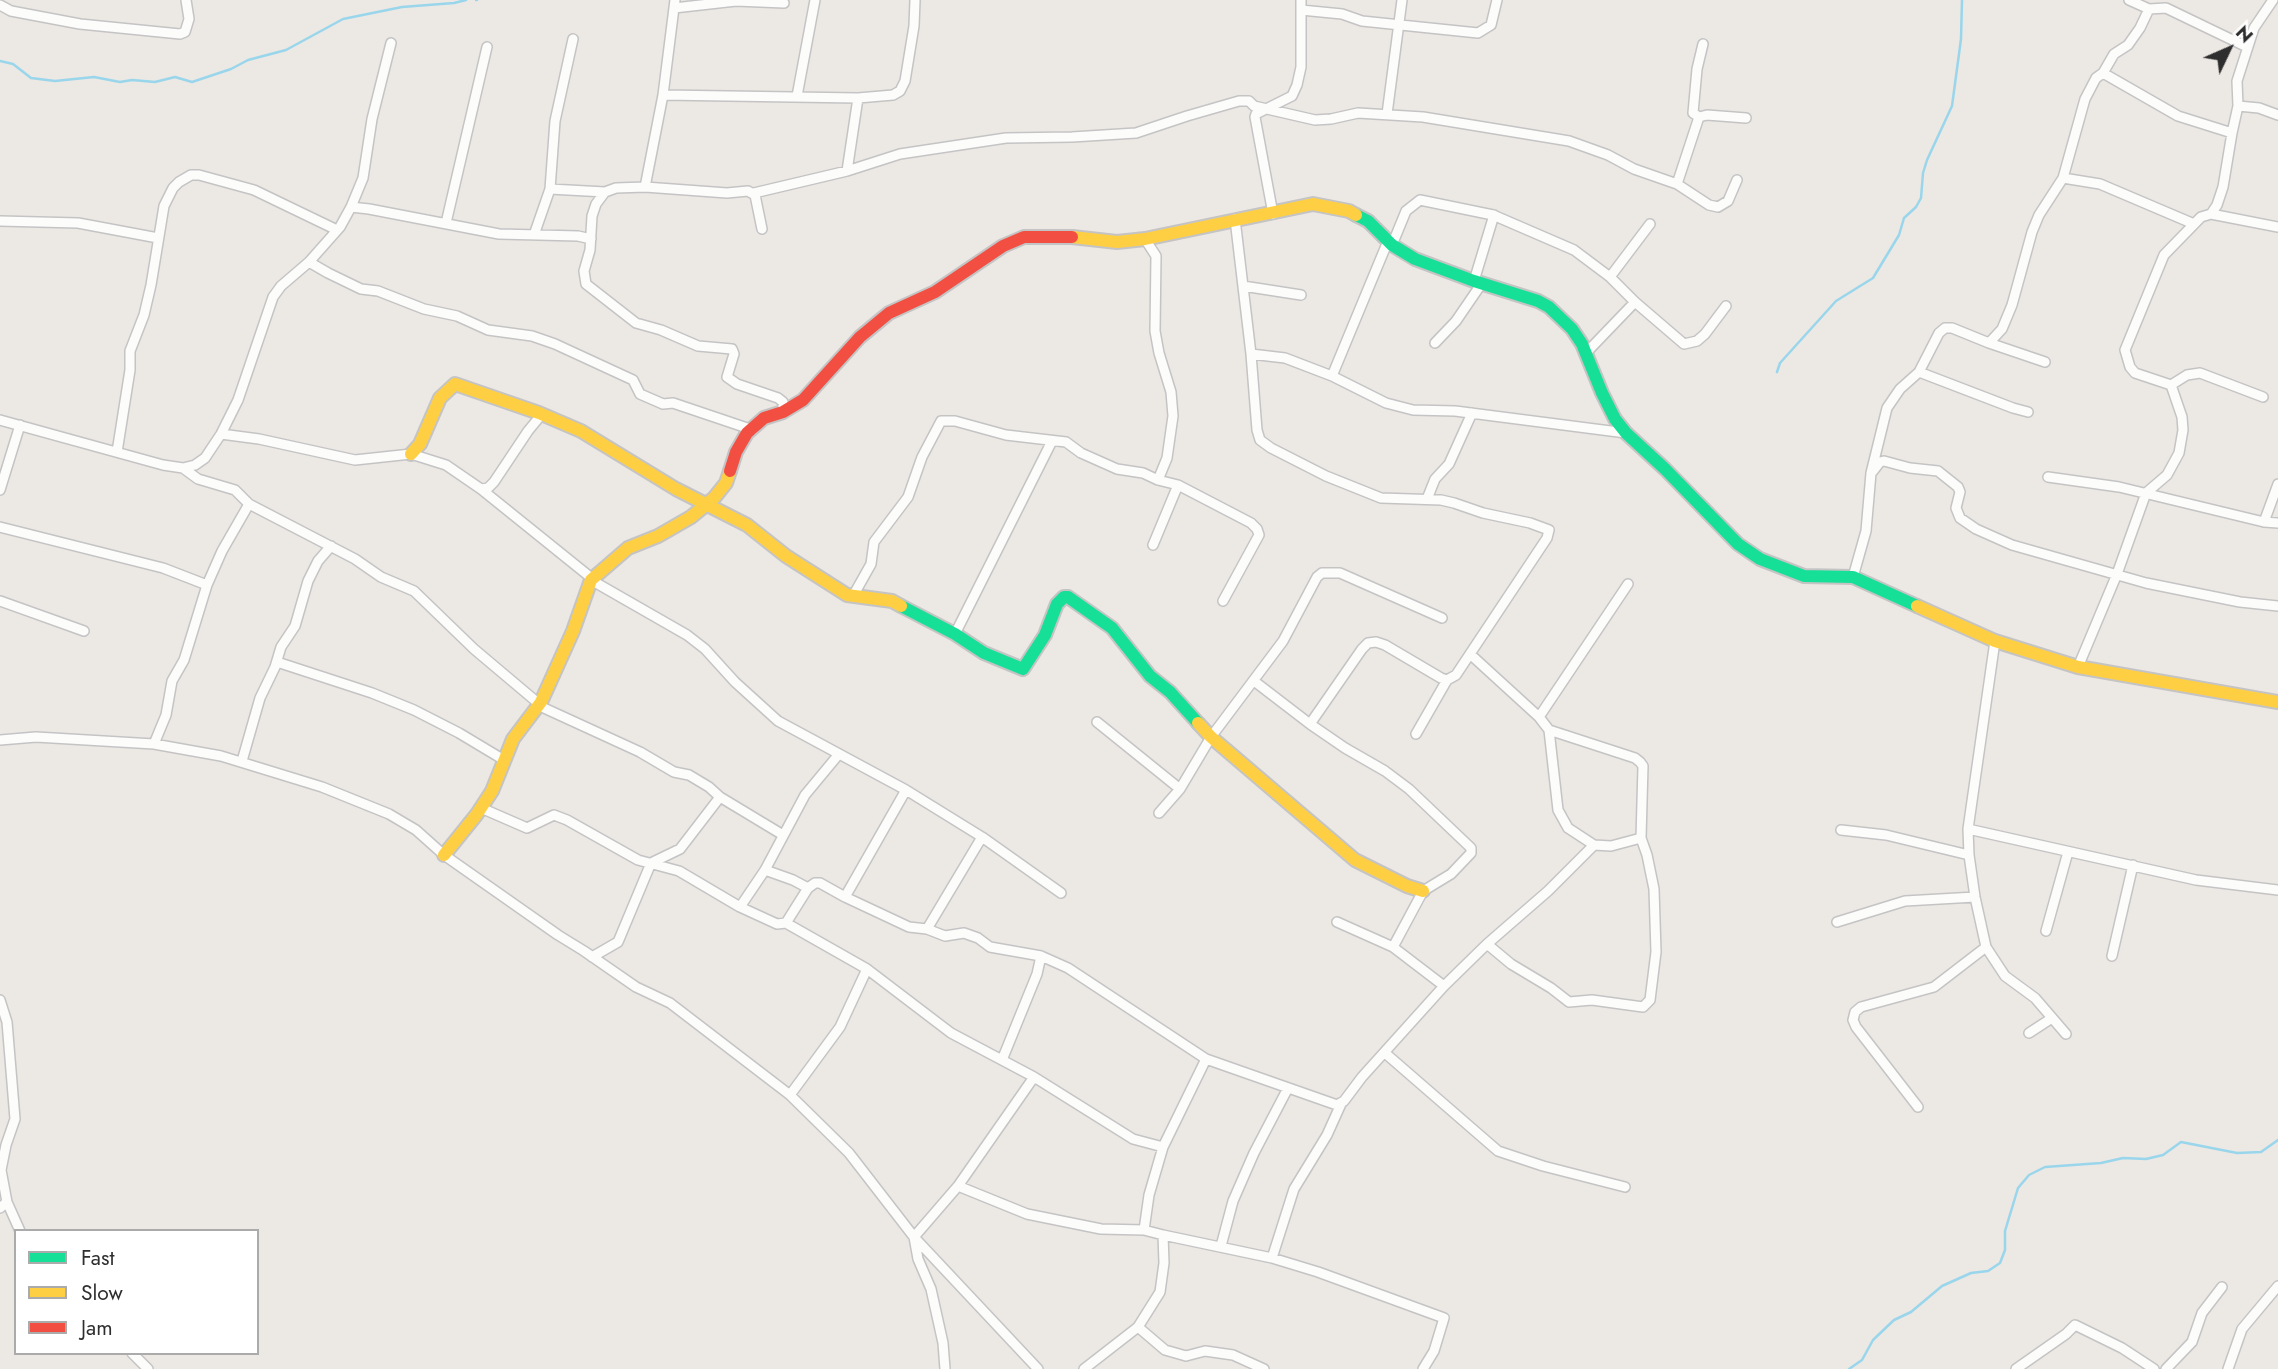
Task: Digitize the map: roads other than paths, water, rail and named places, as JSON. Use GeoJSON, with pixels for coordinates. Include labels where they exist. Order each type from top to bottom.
{"type":"FeatureCollection","features":[{"type":"Feature","properties":{"kind":"street"},"geometry":{"type":"LineString","coordinates":[[0,5],[11,10],[80,24],[180,34],[185,32],[189,19],[186,0]]}},
{"type":"Feature","properties":{"kind":"street"},"geometry":{"type":"LineString","coordinates":[[797,96],[815,0]]}},
{"type":"Feature","properties":{"kind":"street"},"geometry":{"type":"LineString","coordinates":[[663,95],[858,98],[893,95],[900,91],[905,81],[914,26],[915,0]]}},
{"type":"Feature","properties":{"kind":"street"},"geometry":{"type":"LineString","coordinates":[[1387,114],[1402,0]]}},
{"type":"Feature","properties":{"kind":"street"},"geometry":{"type":"LineString","coordinates":[[1255,110],[1269,108],[1292,96],[1297,85],[1301,67],[1301,5],[1362,21],[1478,33],[1491,25],[1497,0]]}},
{"type":"Feature","properties":{"kind":"street"},"geometry":{"type":"LineString","coordinates":[[2129,0],[2148,9],[2165,8],[2247,47]]}},
{"type":"Feature","properties":{"kind":"street"},"geometry":{"type":"LineString","coordinates":[[2170,11],[2172,0]]}},
{"type":"Feature","properties":{"kind":"street"},"geometry":{"type":"LineString","coordinates":[[2211,214],[2223,187],[2238,106],[2237,81],[2254,27],[2273,0]]}},
{"type":"Feature","properties":{"kind":"street"},"geometry":{"type":"LineString","coordinates":[[645,187],[663,95],[674,4],[736,1],[784,3]]}},
{"type":"Feature","properties":{"kind":"street"},"geometry":{"type":"LineString","coordinates":[[1989,343],[2002,329],[2012,305],[2034,225],[2063,178],[2092,82],[2103,74],[2114,54],[2128,45],[2140,28],[2148,9]]}},
{"type":"Feature","properties":{"kind":"street"},"geometry":{"type":"LineString","coordinates":[[534,235],[550,190],[555,121],[573,39]]}},
{"type":"Feature","properties":{"kind":"street"},"geometry":{"type":"LineString","coordinates":[[183,468],[195,465],[205,458],[221,434],[238,400],[273,297],[337,230],[351,208],[363,178],[372,119],[391,43]]}},
{"type":"Feature","properties":{"kind":"street"},"geometry":{"type":"LineString","coordinates":[[1703,44],[1697,69],[1693,113],[1699,117],[1746,118]]}},
{"type":"Feature","properties":{"kind":"street"},"geometry":{"type":"LineString","coordinates":[[446,223],[487,47]]}},
{"type":"Feature","properties":{"kind":"street"},"geometry":{"type":"LineString","coordinates":[[2103,74],[2178,116],[2232,134]]}},
{"type":"Feature","properties":{"kind":"street"},"geometry":{"type":"LineString","coordinates":[[847,171],[858,98]]}},
{"type":"Feature","properties":{"kind":"street"},"geometry":{"type":"LineString","coordinates":[[550,190],[605,192],[617,188],[645,187],[754,193],[847,171],[900,154],[1006,138],[1072,138],[1136,133],[1249,101],[1255,110],[1273,214]]}},
{"type":"Feature","properties":{"kind":"street"},"geometry":{"type":"LineString","coordinates":[[2238,106],[2259,108],[2278,115]]}},
{"type":"Feature","properties":{"kind":"street"},"geometry":{"type":"LineString","coordinates":[[1269,108],[1315,120],[1358,113],[1423,117],[1569,141],[1677,184],[1709,205],[1718,207],[1728,201],[1737,180]]}},
{"type":"Feature","properties":{"kind":"street"},"geometry":{"type":"LineString","coordinates":[[1677,184],[1699,117]]}},
{"type":"Feature","properties":{"kind":"street"},"geometry":{"type":"LineString","coordinates":[[117,452],[130,370],[130,351],[144,315],[167,197],[179,182],[191,175],[199,175],[254,190],[337,230]]}},
{"type":"Feature","properties":{"kind":"street"},"geometry":{"type":"LineString","coordinates":[[2063,178],[2100,184],[2194,224]]}},
{"type":"Feature","properties":{"kind":"street"},"geometry":{"type":"LineString","coordinates":[[605,192],[592,216],[591,239],[584,271],[586,284],[636,323],[661,330],[698,346],[732,349],[734,354],[727,377],[737,384],[778,398],[782,402],[783,412]]}},
{"type":"Feature","properties":{"kind":"street"},"geometry":{"type":"LineString","coordinates":[[754,193],[762,229]]}},
{"type":"Feature","properties":{"kind":"street"},"geometry":{"type":"LineString","coordinates":[[1332,376],[1390,243],[1406,211],[1420,200],[1494,215],[1574,250],[1610,277],[1684,344],[1697,341],[1726,306]]}},
{"type":"Feature","properties":{"kind":"street"},"geometry":{"type":"LineString","coordinates":[[444,855],[492,791],[513,739],[539,704],[573,631],[591,580],[628,548],[658,536],[691,517],[720,492],[747,433],[764,418],[783,412],[803,400],[860,337],[889,313],[934,292],[1003,246],[1024,237],[1117,242],[1146,239],[1313,204],[1333,207],[1368,221],[1390,243],[1415,259],[1549,307],[1582,344],[1615,419],[1626,433],[1665,468],[1738,544],[1760,559],[1804,576],[1853,577],[1995,641],[2078,667],[2278,702]]}},
{"type":"Feature","properties":{"kind":"street"},"geometry":{"type":"LineString","coordinates":[[351,208],[369,209],[499,234],[578,236],[591,239]]}},
{"type":"Feature","properties":{"kind":"street"},"geometry":{"type":"LineString","coordinates":[[2263,397],[2200,373],[2188,375],[2171,385],[2135,373],[2125,351],[2165,255],[2202,217],[2211,214],[2278,227]]}},
{"type":"Feature","properties":{"kind":"street"},"geometry":{"type":"LineString","coordinates":[[1435,343],[1456,321],[1478,282],[1494,215]]}},
{"type":"Feature","properties":{"kind":"street"},"geometry":{"type":"LineString","coordinates":[[1235,219],[1260,440],[1326,476],[1381,498],[1427,499],[1466,505],[1483,513],[1549,530],[1547,538],[1456,675],[1447,680],[1416,734]]}},
{"type":"Feature","properties":{"kind":"street"},"geometry":{"type":"LineString","coordinates":[[0,220],[78,223],[158,238]]}},
{"type":"Feature","properties":{"kind":"street"},"geometry":{"type":"LineString","coordinates":[[1610,277],[1650,224]]}},
{"type":"Feature","properties":{"kind":"street"},"geometry":{"type":"LineString","coordinates":[[1146,239],[1156,256],[1155,331],[1171,392],[1173,416],[1167,458],[1158,480]]}},
{"type":"Feature","properties":{"kind":"street"},"geometry":{"type":"LineString","coordinates":[[309,261],[328,274],[361,289],[378,292],[424,309],[457,316],[488,330],[519,334],[555,344],[633,380],[640,394],[663,404],[673,403],[753,430]]}},
{"type":"Feature","properties":{"kind":"street"},"geometry":{"type":"LineString","coordinates":[[1243,286],[1301,295]]}},
{"type":"Feature","properties":{"kind":"street"},"geometry":{"type":"LineString","coordinates":[[1585,354],[1635,302]]}},
{"type":"Feature","properties":{"kind":"street"},"geometry":{"type":"LineString","coordinates":[[1853,577],[1866,531],[1871,473],[1887,408],[1900,389],[1919,372],[1938,333],[1945,328],[1952,328],[2045,362]]}},
{"type":"Feature","properties":{"kind":"street"},"geometry":{"type":"LineString","coordinates":[[1251,354],[1285,358],[1332,376],[1386,402],[1413,410],[1472,413],[1626,433]]}},
{"type":"Feature","properties":{"kind":"street"},"geometry":{"type":"LineString","coordinates":[[1919,372],[2028,412]]}},
{"type":"Feature","properties":{"kind":"street"},"geometry":{"type":"LineString","coordinates":[[411,454],[420,444],[440,398],[455,384],[542,414],[581,431],[625,460],[747,525],[786,556],[837,590],[853,596],[892,601],[955,634],[984,653],[1023,669],[1037,651],[1057,604],[1064,597],[1068,597],[1112,628],[1150,676],[1170,692],[1211,737],[1355,860],[1423,891]]}},
{"type":"Feature","properties":{"kind":"street"},"geometry":{"type":"LineString","coordinates":[[2078,667],[2118,575],[2146,493],[2167,475],[2179,453],[2182,417],[2171,385]]}},
{"type":"Feature","properties":{"kind":"street"},"geometry":{"type":"LineString","coordinates":[[1427,499],[1435,479],[1449,464],[1472,413]]}},
{"type":"Feature","properties":{"kind":"street"},"geometry":{"type":"LineString","coordinates":[[481,489],[488,488],[494,482],[542,414]]}},
{"type":"Feature","properties":{"kind":"street"},"geometry":{"type":"LineString","coordinates":[[0,419],[183,468],[198,479],[235,490],[249,504],[331,546],[381,577],[414,591],[474,649],[539,704],[640,752],[674,772],[689,775],[783,835]]}},
{"type":"Feature","properties":{"kind":"street"},"geometry":{"type":"LineString","coordinates":[[853,596],[871,564],[874,542],[908,497],[922,457],[941,421],[955,421],[1006,435],[1066,442],[1081,453],[1117,469],[1143,473],[1178,485],[1251,523],[1259,535],[1223,601]]}},
{"type":"Feature","properties":{"kind":"street"},"geometry":{"type":"LineString","coordinates":[[0,491],[20,425]]}},
{"type":"Feature","properties":{"kind":"street"},"geometry":{"type":"LineString","coordinates":[[221,434],[259,439],[355,460],[411,454],[446,465],[481,489],[591,580],[687,635],[705,649],[735,682],[778,721],[906,790],[982,837],[1061,893]]}},
{"type":"Feature","properties":{"kind":"street"},"geometry":{"type":"LineString","coordinates":[[955,634],[1052,441]]}},
{"type":"Feature","properties":{"kind":"street"},"geometry":{"type":"LineString","coordinates":[[1871,473],[1884,461],[1910,468],[1938,471],[1958,487],[1955,508],[1960,518],[1976,529],[2030,551],[2118,575],[2227,599],[2278,606]]}},
{"type":"Feature","properties":{"kind":"street"},"geometry":{"type":"LineString","coordinates":[[2048,477],[2146,493],[2264,522],[2278,523]]}},
{"type":"Feature","properties":{"kind":"street"},"geometry":{"type":"LineString","coordinates":[[2264,522],[2278,484]]}},
{"type":"Feature","properties":{"kind":"street"},"geometry":{"type":"LineString","coordinates":[[1153,545],[1178,485]]}},
{"type":"Feature","properties":{"kind":"street"},"geometry":{"type":"LineString","coordinates":[[154,744],[166,715],[172,681],[184,660],[207,585],[222,551],[249,504]]}},
{"type":"Feature","properties":{"kind":"street"},"geometry":{"type":"LineString","coordinates":[[0,527],[163,568],[207,585]]}},
{"type":"Feature","properties":{"kind":"street"},"geometry":{"type":"LineString","coordinates":[[242,761],[260,698],[281,647],[298,617],[308,581],[318,561],[331,546]]}},
{"type":"Feature","properties":{"kind":"street"},"geometry":{"type":"LineString","coordinates":[[1159,813],[1180,789],[1211,737],[1283,641],[1317,577],[1322,573],[1340,573],[1442,618]]}},
{"type":"Feature","properties":{"kind":"street"},"geometry":{"type":"LineString","coordinates":[[1539,717],[1628,584]]}},
{"type":"Feature","properties":{"kind":"street"},"geometry":{"type":"LineString","coordinates":[[0,601],[84,631]]}},
{"type":"Feature","properties":{"kind":"street"},"geometry":{"type":"LineString","coordinates":[[1995,641],[1968,829],[1975,897],[1986,947],[2005,976],[2035,998],[2066,1034]]}},
{"type":"Feature","properties":{"kind":"street"},"geometry":{"type":"LineString","coordinates":[[1310,724],[1368,643],[1385,645],[1447,680]]}},
{"type":"Feature","properties":{"kind":"street"},"geometry":{"type":"LineString","coordinates":[[1470,654],[1539,717],[1549,730],[1558,810],[1568,828],[1594,845],[1611,846],[1641,838]]}},
{"type":"Feature","properties":{"kind":"street"},"geometry":{"type":"LineString","coordinates":[[277,662],[372,693],[414,710],[504,760]]}},
{"type":"Feature","properties":{"kind":"street"},"geometry":{"type":"LineString","coordinates":[[1254,681],[1310,724],[1401,783],[1471,848],[1471,853],[1451,874],[1423,891],[1393,947]]}},
{"type":"Feature","properties":{"kind":"street"},"geometry":{"type":"LineString","coordinates":[[1097,722],[1180,789]]}},
{"type":"Feature","properties":{"kind":"street"},"geometry":{"type":"LineString","coordinates":[[1487,944],[1511,964],[1569,1002],[1592,1000],[1638,1007],[1648,1004],[1650,1000],[1656,952],[1654,889],[1641,838],[1643,766],[1636,758],[1549,730]]}},
{"type":"Feature","properties":{"kind":"street"},"geometry":{"type":"LineString","coordinates":[[0,740],[36,737],[154,744],[242,761],[322,787],[389,814],[416,830],[444,855],[629,983],[670,1003],[790,1095],[849,1153],[914,1237],[1038,1369]]}},
{"type":"Feature","properties":{"kind":"street"},"geometry":{"type":"LineString","coordinates":[[740,907],[765,870],[806,795],[839,754]]}},
{"type":"Feature","properties":{"kind":"street"},"geometry":{"type":"LineString","coordinates":[[845,897],[906,790]]}},
{"type":"Feature","properties":{"kind":"street"},"geometry":{"type":"LineString","coordinates":[[592,957],[618,942],[651,863],[680,849],[720,797]]}},
{"type":"Feature","properties":{"kind":"street"},"geometry":{"type":"LineString","coordinates":[[481,808],[527,828],[554,815],[638,860],[679,871],[740,907],[777,924],[786,923],[867,969],[951,1033],[1034,1077],[1133,1139],[1163,1147]]}},
{"type":"Feature","properties":{"kind":"street"},"geometry":{"type":"LineString","coordinates":[[1968,829],[2196,880],[2278,890]]}},
{"type":"Feature","properties":{"kind":"street"},"geometry":{"type":"LineString","coordinates":[[1841,830],[1886,835],[1969,855]]}},
{"type":"Feature","properties":{"kind":"street"},"geometry":{"type":"LineString","coordinates":[[927,929],[982,837]]}},
{"type":"Feature","properties":{"kind":"street"},"geometry":{"type":"LineString","coordinates":[[1272,1258],[1294,1189],[1327,1135],[1341,1104],[1444,986],[1594,845]]}},
{"type":"Feature","properties":{"kind":"street"},"geometry":{"type":"LineString","coordinates":[[2046,931],[2068,852]]}},
{"type":"Feature","properties":{"kind":"street"},"geometry":{"type":"LineString","coordinates":[[2112,956],[2133,865]]}},
{"type":"Feature","properties":{"kind":"street"},"geometry":{"type":"LineString","coordinates":[[765,870],[808,888]]}},
{"type":"Feature","properties":{"kind":"street"},"geometry":{"type":"LineString","coordinates":[[786,923],[808,888],[814,883],[820,883],[909,927],[927,929],[945,936],[964,933],[978,938],[990,947],[1041,956],[1068,968],[1206,1059],[1330,1103],[1341,1104]]}},
{"type":"Feature","properties":{"kind":"street"},"geometry":{"type":"LineString","coordinates":[[1837,922],[1905,901],[1975,897]]}},
{"type":"Feature","properties":{"kind":"street"},"geometry":{"type":"LineString","coordinates":[[1337,922],[1393,947],[1444,986]]}},
{"type":"Feature","properties":{"kind":"street"},"geometry":{"type":"LineString","coordinates":[[1918,1107],[1856,1027],[1853,1020],[1855,1012],[1861,1007],[1934,987],[1986,947]]}},
{"type":"Feature","properties":{"kind":"street"},"geometry":{"type":"LineString","coordinates":[[1002,1060],[1037,974],[1041,956]]}},
{"type":"Feature","properties":{"kind":"street"},"geometry":{"type":"LineString","coordinates":[[790,1095],[840,1027],[867,969]]}},
{"type":"Feature","properties":{"kind":"street"},"geometry":{"type":"LineString","coordinates":[[0,1000],[7,1022],[15,1119],[1,1170],[4,1205],[19,1229]]}},
{"type":"Feature","properties":{"kind":"street"},"geometry":{"type":"LineString","coordinates":[[2029,1033],[2052,1018]]}},
{"type":"Feature","properties":{"kind":"street"},"geometry":{"type":"LineString","coordinates":[[1385,1053],[1498,1151],[1542,1166],[1625,1187]]}},
{"type":"Feature","properties":{"kind":"street"},"geometry":{"type":"LineString","coordinates":[[1144,1230],[1149,1195],[1163,1147],[1206,1059]]}},
{"type":"Feature","properties":{"kind":"street"},"geometry":{"type":"LineString","coordinates":[[914,1237],[958,1186],[1034,1077]]}},
{"type":"Feature","properties":{"kind":"street"},"geometry":{"type":"LineString","coordinates":[[1221,1246],[1233,1201],[1254,1153],[1288,1088]]}},
{"type":"Feature","properties":{"kind":"street"},"geometry":{"type":"LineString","coordinates":[[958,1186],[1027,1214],[1101,1229],[1144,1230],[1272,1258],[1444,1318],[1434,1351],[1423,1369]]}},
{"type":"Feature","properties":{"kind":"street"},"geometry":{"type":"LineString","coordinates":[[1084,1369],[1138,1327],[1160,1292],[1164,1263],[1163,1235]]}},
{"type":"Feature","properties":{"kind":"street"},"geometry":{"type":"LineString","coordinates":[[914,1237],[918,1259],[931,1289],[943,1343],[944,1369]]}},
{"type":"Feature","properties":{"kind":"street"},"geometry":{"type":"LineString","coordinates":[[2228,1369],[2242,1329],[2278,1286]]}},
{"type":"Feature","properties":{"kind":"street"},"geometry":{"type":"LineString","coordinates":[[2166,1369],[2192,1342],[2203,1313],[2222,1287]]}},
{"type":"Feature","properties":{"kind":"street"},"geometry":{"type":"LineString","coordinates":[[2016,1369],[2075,1325],[2122,1348],[2154,1369]]}},
{"type":"Feature","properties":{"kind":"street"},"geometry":{"type":"LineString","coordinates":[[1138,1327],[1165,1350],[1186,1356],[1205,1351],[1233,1355],[1264,1369]]}},
{"type":"Feature","properties":{"kind":"street"},"geometry":{"type":"LineString","coordinates":[[134,1355],[148,1369]]}},
{"type":"Feature","properties":{"kind":"waterway"},"geometry":{"type":"LineString","coordinates":[[0,61],[13,64],[31,78],[55,81],[94,77],[120,82],[155,82],[175,77],[192,82],[231,69],[248,60],[286,50],[343,19],[402,7],[466,0]]}},
{"type":"Feature","properties":{"kind":"waterway"},"geometry":{"type":"LineString","coordinates":[[1777,372],[1780,363],[1836,301],[1873,278],[1899,235],[1904,218],[1921,198],[1927,160],[1952,106],[1961,39],[1962,0]]}},
{"type":"Feature","properties":{"kind":"waterway"},"geometry":{"type":"LineString","coordinates":[[1849,1369],[1862,1360],[1873,1340],[1894,1320],[1911,1312],[1942,1286],[1971,1273],[1988,1271],[2000,1263],[2005,1250],[2005,1231],[2018,1188],[2029,1175],[2045,1167],[2101,1163],[2123,1158],[2146,1159],[2163,1155],[2181,1142],[2237,1153],[2261,1152],[2278,1140]]}}]}
